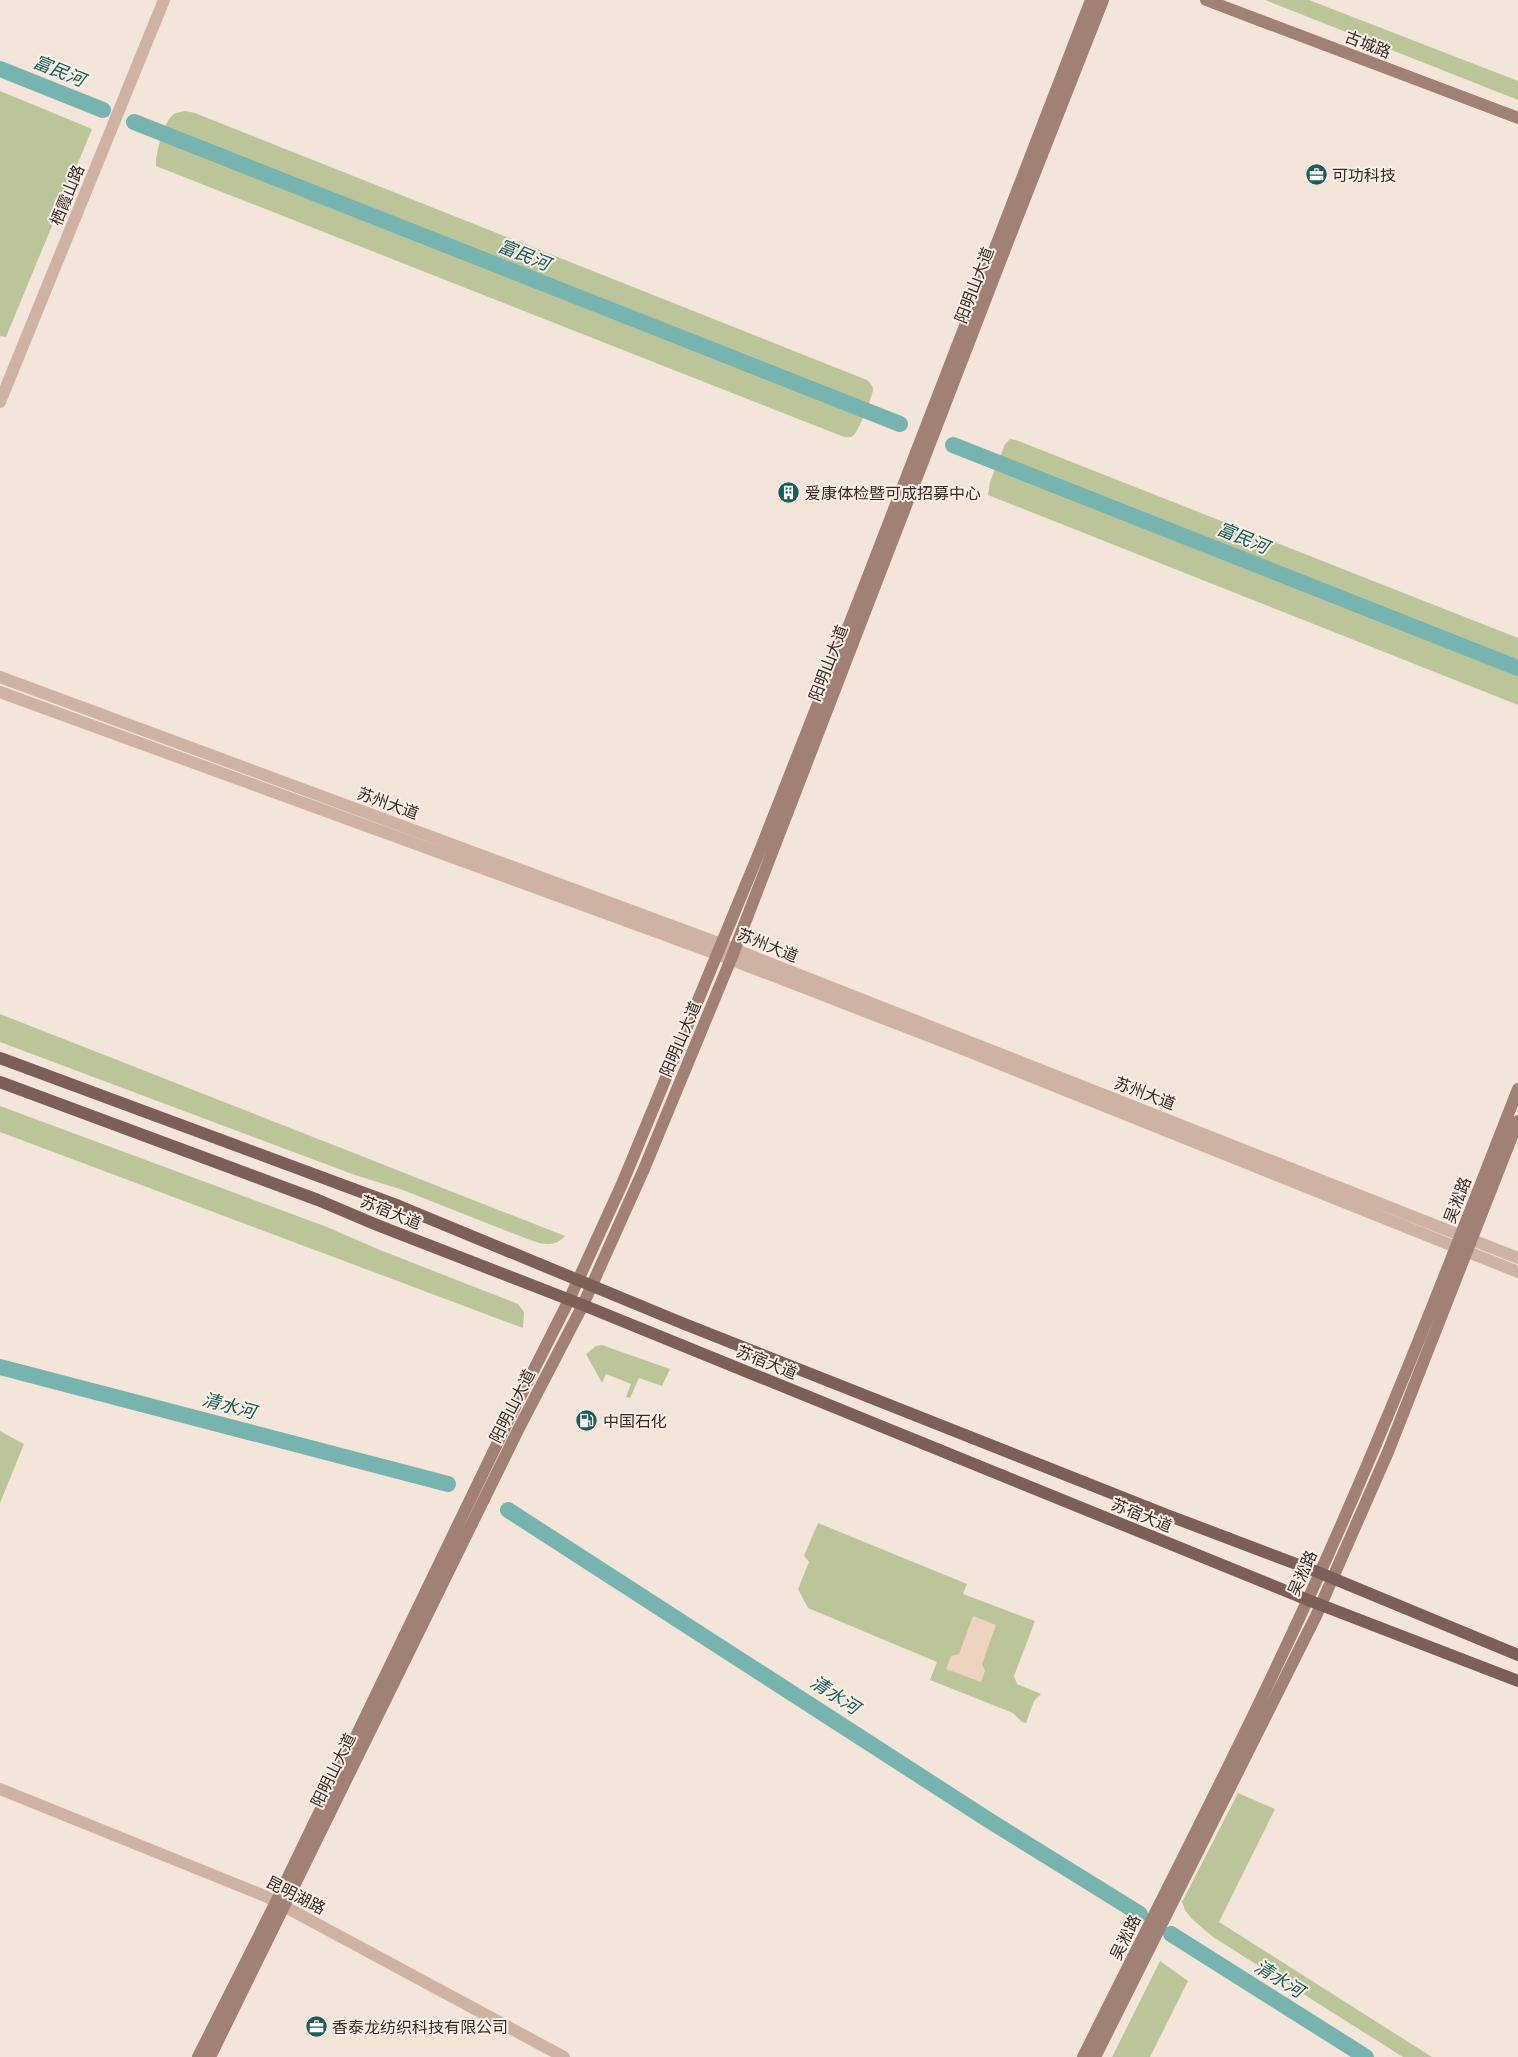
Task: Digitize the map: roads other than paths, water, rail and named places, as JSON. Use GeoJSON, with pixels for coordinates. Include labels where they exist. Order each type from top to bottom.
{"type":"FeatureCollection","features":[{"type":"Feature","properties":{"kind":"main road","name":"阳明山大道"},"geometry":{"type":"LineString","coordinates":[[210,2057],[280,1904],[510,1417],[569,1300],[622,1184],[719,949],[858,601],[1091,0]]}},
{"type":"Feature","properties":{"kind":"main road","name":"阳明山大道"},"geometry":{"type":"LineString","coordinates":[[198,2057],[280,1904],[518,1430],[583,1305],[644,1168],[733,954],[1103,0]]}},
{"type":"Feature","properties":{"kind":"main road","name":"古城路"},"geometry":{"type":"LineString","coordinates":[[1206,0],[1518,118]]}},
{"type":"Feature","properties":{"kind":"main road","name":"古城路"},"geometry":{"type":"LineString","coordinates":[[1230,0],[1518,112]]}},
{"type":"Feature","properties":{"kind":"main road","name":"苏宿大道"},"geometry":{"type":"LineString","coordinates":[[0,1058],[399,1206],[682,1323],[1167,1515],[1320,1573],[1518,1655]]}},
{"type":"Feature","properties":{"kind":"main road","name":"苏宿大道"},"geometry":{"type":"LineString","coordinates":[[0,1082],[318,1200],[583,1305],[1308,1600],[1518,1681]]}},
{"type":"Feature","properties":{"kind":"main road","name":"吴淞路"},"geometry":{"type":"LineString","coordinates":[[1096,2057],[1321,1605],[1392,1443],[1518,1089]]}},
{"type":"Feature","properties":{"kind":"main road","name":"吴淞路"},"geometry":{"type":"LineString","coordinates":[[1083,2057],[1212,1800],[1308,1600],[1518,1121]]}},
{"type":"Feature","properties":{"kind":"street","name":"栖霞山路"},"geometry":{"type":"LineString","coordinates":[[0,402],[164,0]]}},
{"type":"Feature","properties":{"kind":"street","name":"苏州大道"},"geometry":{"type":"LineString","coordinates":[[0,676],[719,949]]}},
{"type":"Feature","properties":{"kind":"street","name":"苏州大道"},"geometry":{"type":"LineString","coordinates":[[0,692],[733,954],[1464,1243],[1518,1258]]}},
{"type":"Feature","properties":{"kind":"street","name":"苏州大道"},"geometry":{"type":"LineString","coordinates":[[1464,1243],[1518,1272]]}},
{"type":"Feature","properties":{"kind":"street","name":"昆明湖路"},"geometry":{"type":"LineString","coordinates":[[0,1789],[280,1904],[404,1973],[564,2057]]}},
{"type":"Feature","properties":{"kind":"waterway","name":"富民河"},"geometry":{"type":"LineString","coordinates":[[0,69],[103,110]]}},
{"type":"Feature","properties":{"kind":"waterway","name":"富民河"},"geometry":{"type":"LineString","coordinates":[[134,122],[900,424]]}},
{"type":"Feature","properties":{"kind":"waterway","name":"富民河"},"geometry":{"type":"LineString","coordinates":[[953,445],[1518,668]]}},
{"type":"Feature","properties":{"kind":"waterway","name":"清水河"},"geometry":{"type":"LineString","coordinates":[[0,1367],[448,1484]]}},
{"type":"Feature","properties":{"kind":"waterway","name":"清水河"},"geometry":{"type":"LineString","coordinates":[[508,1510],[990,1821],[1140,1914]]}},
{"type":"Feature","properties":{"kind":"waterway","name":"清水河"},"geometry":{"type":"LineString","coordinates":[[1171,1934],[1366,2057]]}},
{"type":"Feature","properties":{"kind":"place","name":"可功科技"},"geometry":{"type":"Point","coordinates":[1316,175]}},
{"type":"Feature","properties":{"kind":"place","name":"爱康体检暨可成招募中心"},"geometry":{"type":"Point","coordinates":[789,493]}},
{"type":"Feature","properties":{"kind":"place","name":"中国石化"},"geometry":{"type":"Point","coordinates":[587,1421]}},
{"type":"Feature","properties":{"kind":"place","name":"香泰龙纺织科技有限公司"},"geometry":{"type":"Point","coordinates":[316,2027]}}]}
